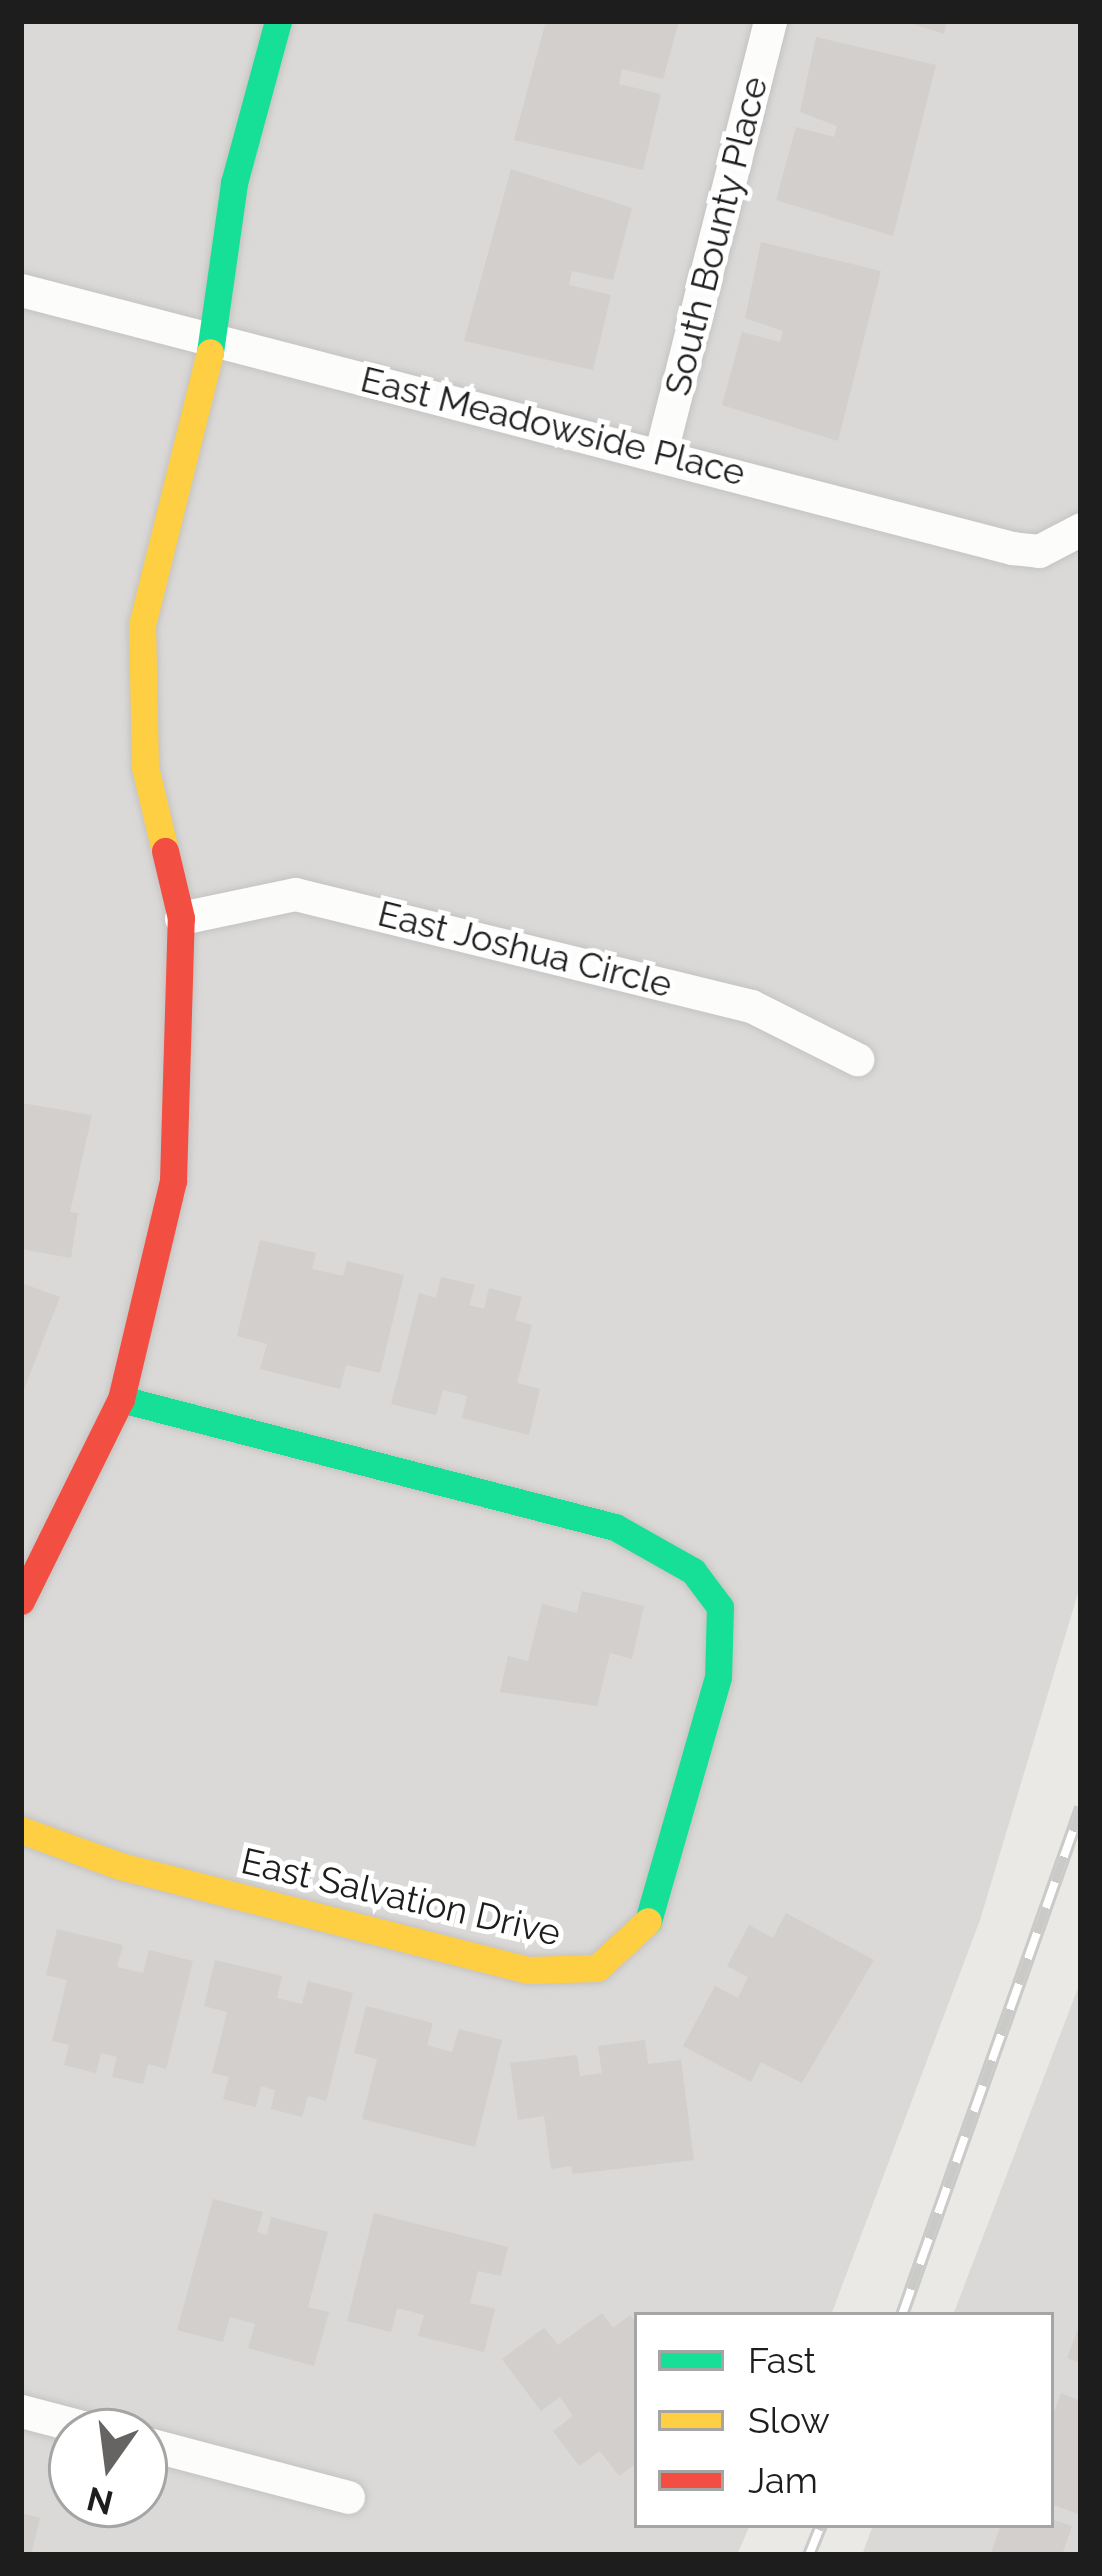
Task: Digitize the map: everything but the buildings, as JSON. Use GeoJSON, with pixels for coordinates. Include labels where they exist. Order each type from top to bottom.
{"type":"FeatureCollection","features":[{"type":"Feature","properties":{"kind":"street"},"geometry":{"type":"LineString","coordinates":[[21,1601],[62,1533],[121,1399],[145,1325],[173,1181],[182,918],[145,767],[142,625],[213,340],[234,183],[278,21]]}},
{"type":"Feature","properties":{"kind":"street","name":"South Bounty Place"},"geometry":{"type":"LineString","coordinates":[[661,452],[770,21]]}},
{"type":"Feature","properties":{"kind":"street","name":"East Meadowside Place"},"geometry":{"type":"LineString","coordinates":[[21,290],[661,452],[1012,548],[1039,551],[1081,529]]}},
{"type":"Feature","properties":{"kind":"street","name":"East Joshua Circle"},"geometry":{"type":"LineString","coordinates":[[182,918],[295,894],[751,1006],[857,1059]]}},
{"type":"Feature","properties":{"kind":"street","name":"East Salvation Drive"},"geometry":{"type":"LineString","coordinates":[[21,1830],[120,1866],[528,1970],[596,1968],[624,1951],[648,1921],[718,1677],[720,1607],[693,1571],[615,1527],[121,1399]]}},
{"type":"Feature","properties":{"kind":"street"},"geometry":{"type":"LineString","coordinates":[[168,2450],[348,2497]]}},
{"type":"Feature","properties":{"kind":"shaded area"},"geometry":{"type":"Polygon","coordinates":[[[21,21],[1081,21],[1081,1583],[980,1920],[832,2312],[634,2312],[634,2528],[749,2528],[737,2555],[21,2555],[21,21]]]}},
{"type":"Feature","properties":{"kind":"shaded area"},"geometry":{"type":"Polygon","coordinates":[[[1081,1980],[1081,2555],[862,2555],[872,2528],[1054,2528],[1054,2312],[954,2312],[1081,1980]]]}},
{"type":"Feature","properties":{"kind":"railway"},"geometry":{"type":"LineString","coordinates":[[903,2312],[1081,1808]]}},
{"type":"Feature","properties":{"kind":"railway"},"geometry":{"type":"LineString","coordinates":[[809,2555],[820,2528]]}},
{"type":"Feature","properties":{"kind":"traffic: fast"},"geometry":{"type":"LineString","coordinates":[[210,352],[234,183],[278,21]]}},
{"type":"Feature","properties":{"kind":"traffic: fast"},"geometry":{"type":"LineString","coordinates":[[121,1399],[615,1527],[693,1571],[720,1607],[718,1677],[648,1921]]}},
{"type":"Feature","properties":{"kind":"traffic: slow"},"geometry":{"type":"LineString","coordinates":[[165,851],[145,767],[142,625],[210,352]]}},
{"type":"Feature","properties":{"kind":"traffic: slow"},"geometry":{"type":"LineString","coordinates":[[21,1830],[120,1866],[528,1970],[597,1968],[648,1921]]}},
{"type":"Feature","properties":{"kind":"traffic: jam"},"geometry":{"type":"LineString","coordinates":[[21,1601],[121,1399],[173,1181],[181,918],[165,851]]}}]}
